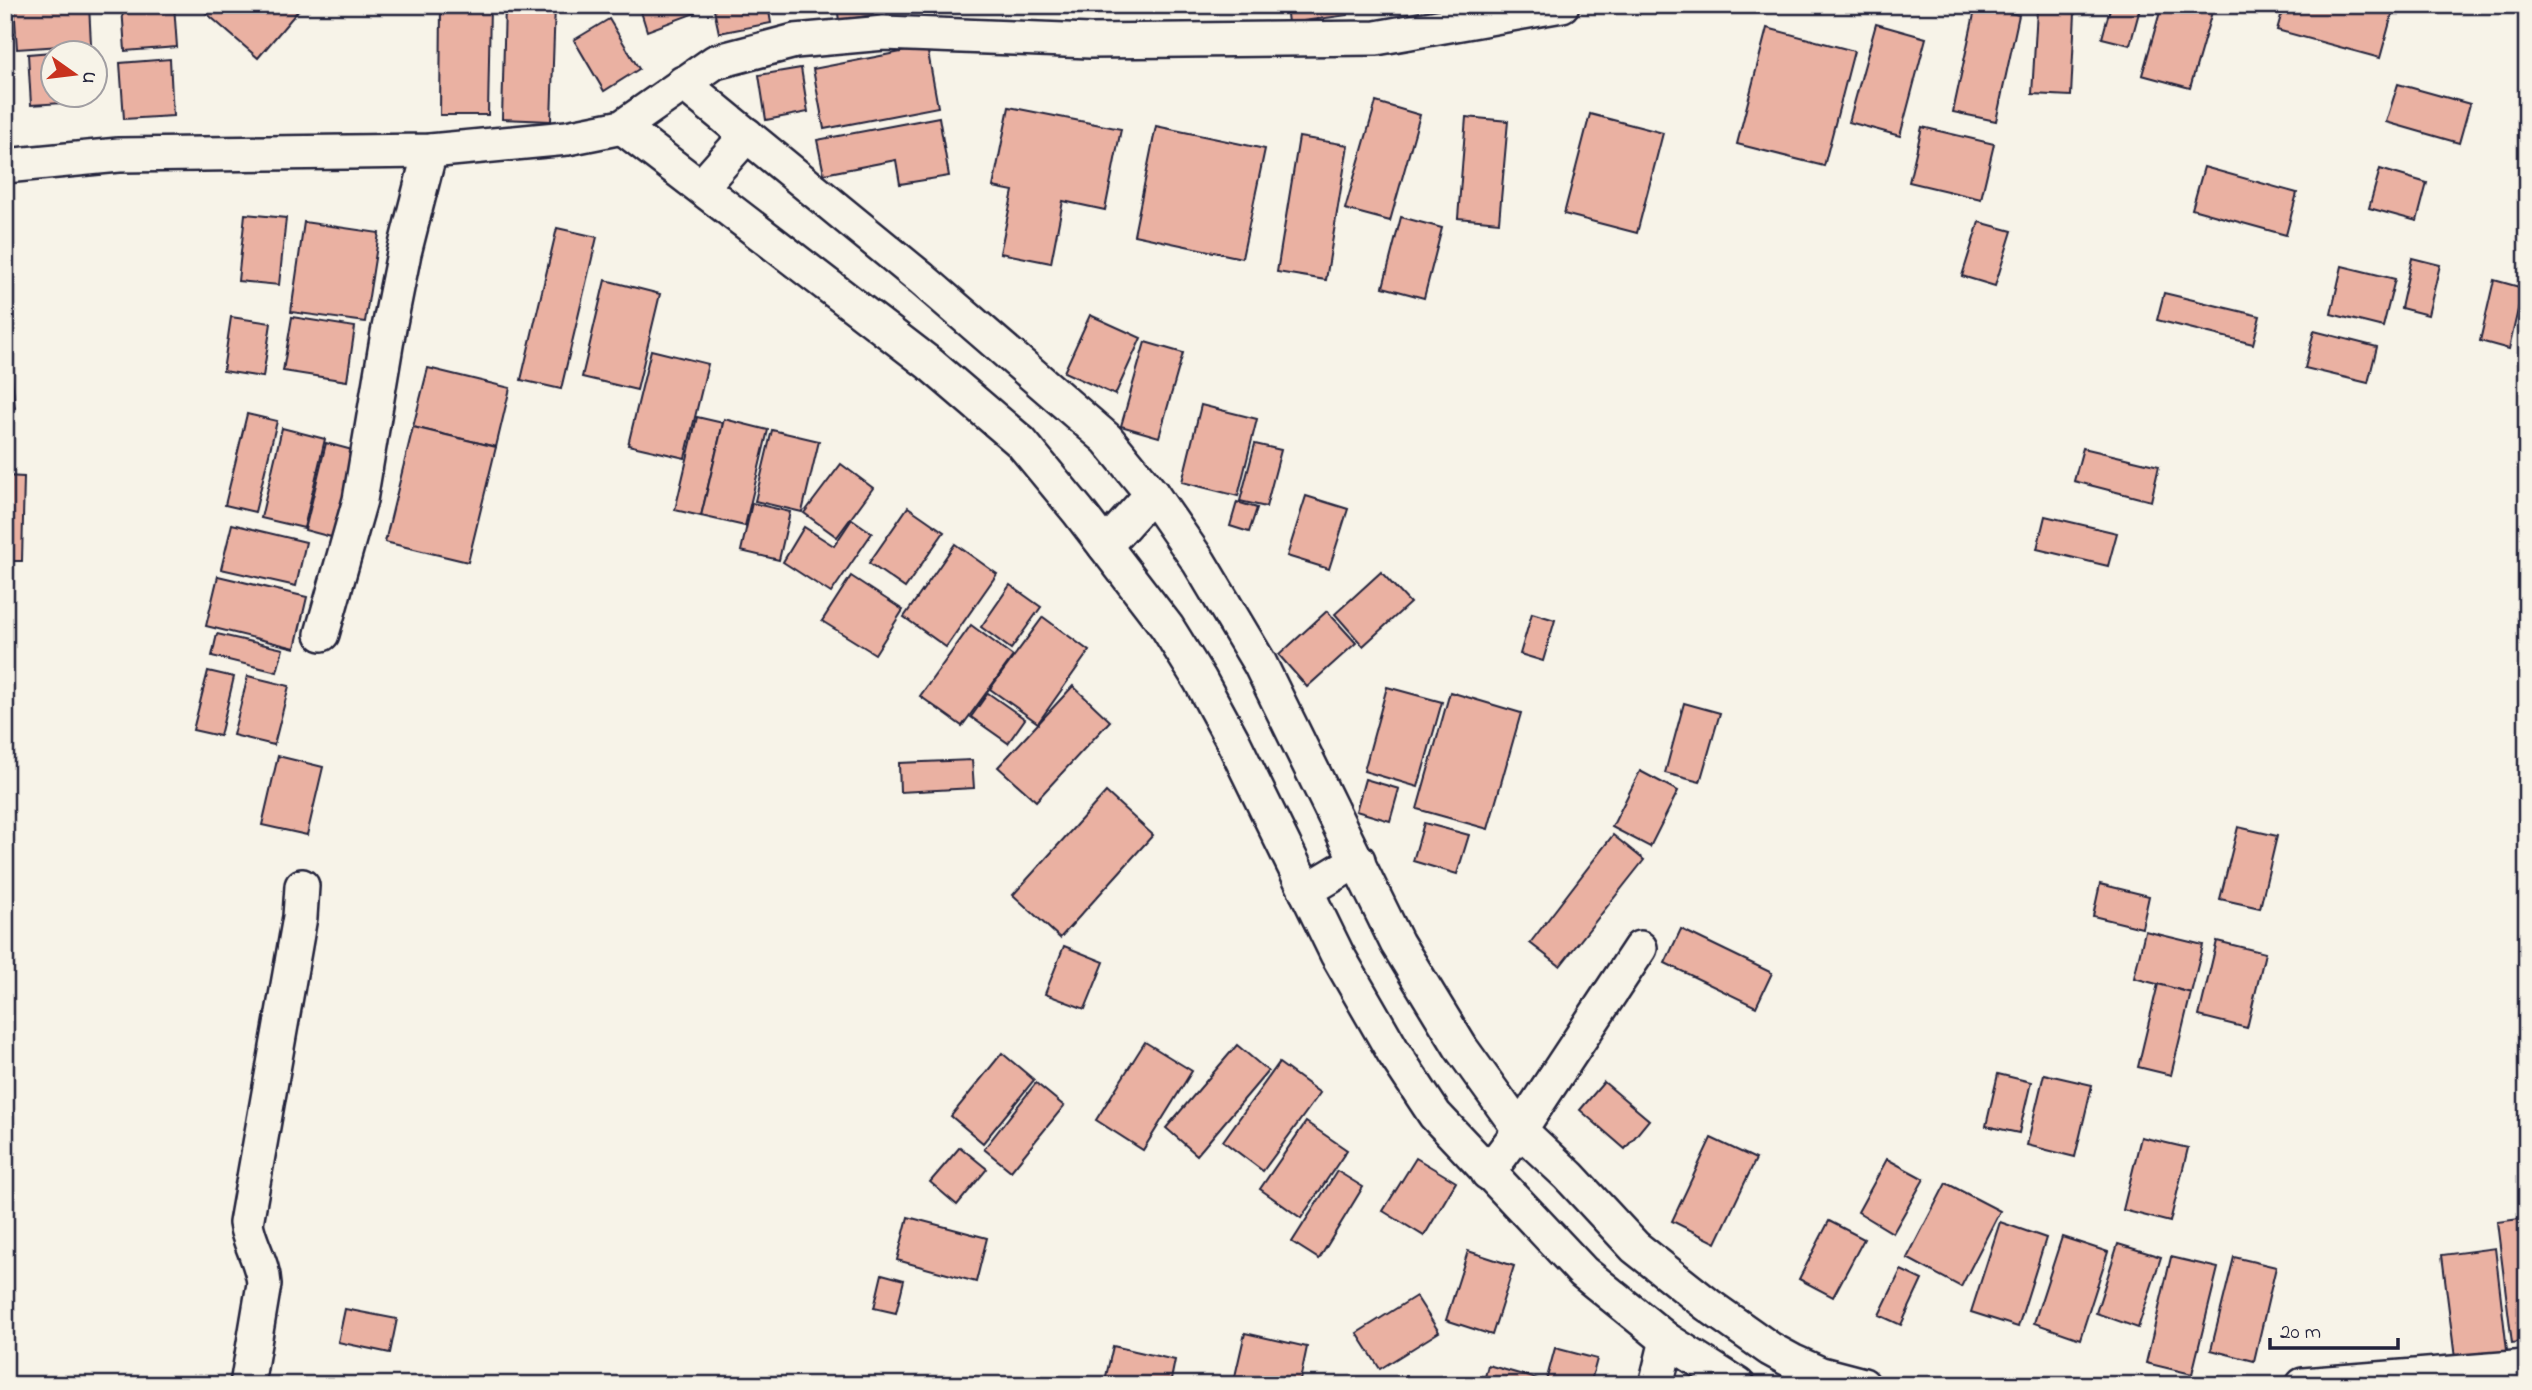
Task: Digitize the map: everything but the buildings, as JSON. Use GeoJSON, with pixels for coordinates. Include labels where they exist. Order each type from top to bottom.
{"type":"FeatureCollection","features":[{"type":"Feature","properties":{"kind":"street"},"geometry":{"type":"LineString","coordinates":[[5,166],[119,155],[430,151],[567,138],[622,127],[715,62],[795,41],[871,34],[1090,41],[1376,38],[1562,5]]}},
{"type":"Feature","properties":{"kind":"street"},"geometry":{"type":"LineString","coordinates":[[683,83],[922,279],[1107,439],[1152,494],[1199,562],[1260,664],[1397,943],[1461,1048],[1520,1130],[1569,1176],[1635,1247],[1708,1305],[1770,1349],[1821,1374],[1863,1385]]}},
{"type":"Feature","properties":{"kind":"street"},"geometry":{"type":"LineString","coordinates":[[622,127],[930,363],[1021,442],[1167,626],[1233,741],[1337,954],[1394,1053],[1435,1115],[1583,1272],[1667,1340],[1738,1385]]}},
{"type":"Feature","properties":{"kind":"street"},"geometry":{"type":"LineString","coordinates":[[702,187],[747,135]]}},
{"type":"Feature","properties":{"kind":"street"},"geometry":{"type":"LineString","coordinates":[[322,634],[360,500],[404,253],[430,151]]}},
{"type":"Feature","properties":{"kind":"street"},"geometry":{"type":"LineString","coordinates":[[1105,546],[1152,494]]}},
{"type":"Feature","properties":{"kind":"street"},"geometry":{"type":"LineString","coordinates":[[1306,891],[1358,860]]}},
{"type":"Feature","properties":{"kind":"street"},"geometry":{"type":"LineString","coordinates":[[247,1385],[264,1275],[248,1236],[246,1223],[300,917],[302,886]]}},
{"type":"Feature","properties":{"kind":"street"},"geometry":{"type":"LineString","coordinates":[[1488,1173],[1520,1130],[1640,948]]}},
{"type":"Feature","properties":{"kind":"street"},"geometry":{"type":"LineString","coordinates":[[1656,1385],[1667,1340]]}},
{"type":"Feature","properties":{"kind":"street"},"geometry":{"type":"LineString","coordinates":[[1758,1385],[1770,1349]]}},
{"type":"Feature","properties":{"kind":"street"},"geometry":{"type":"LineString","coordinates":[[2303,1385],[2527,1367]]}}]}
